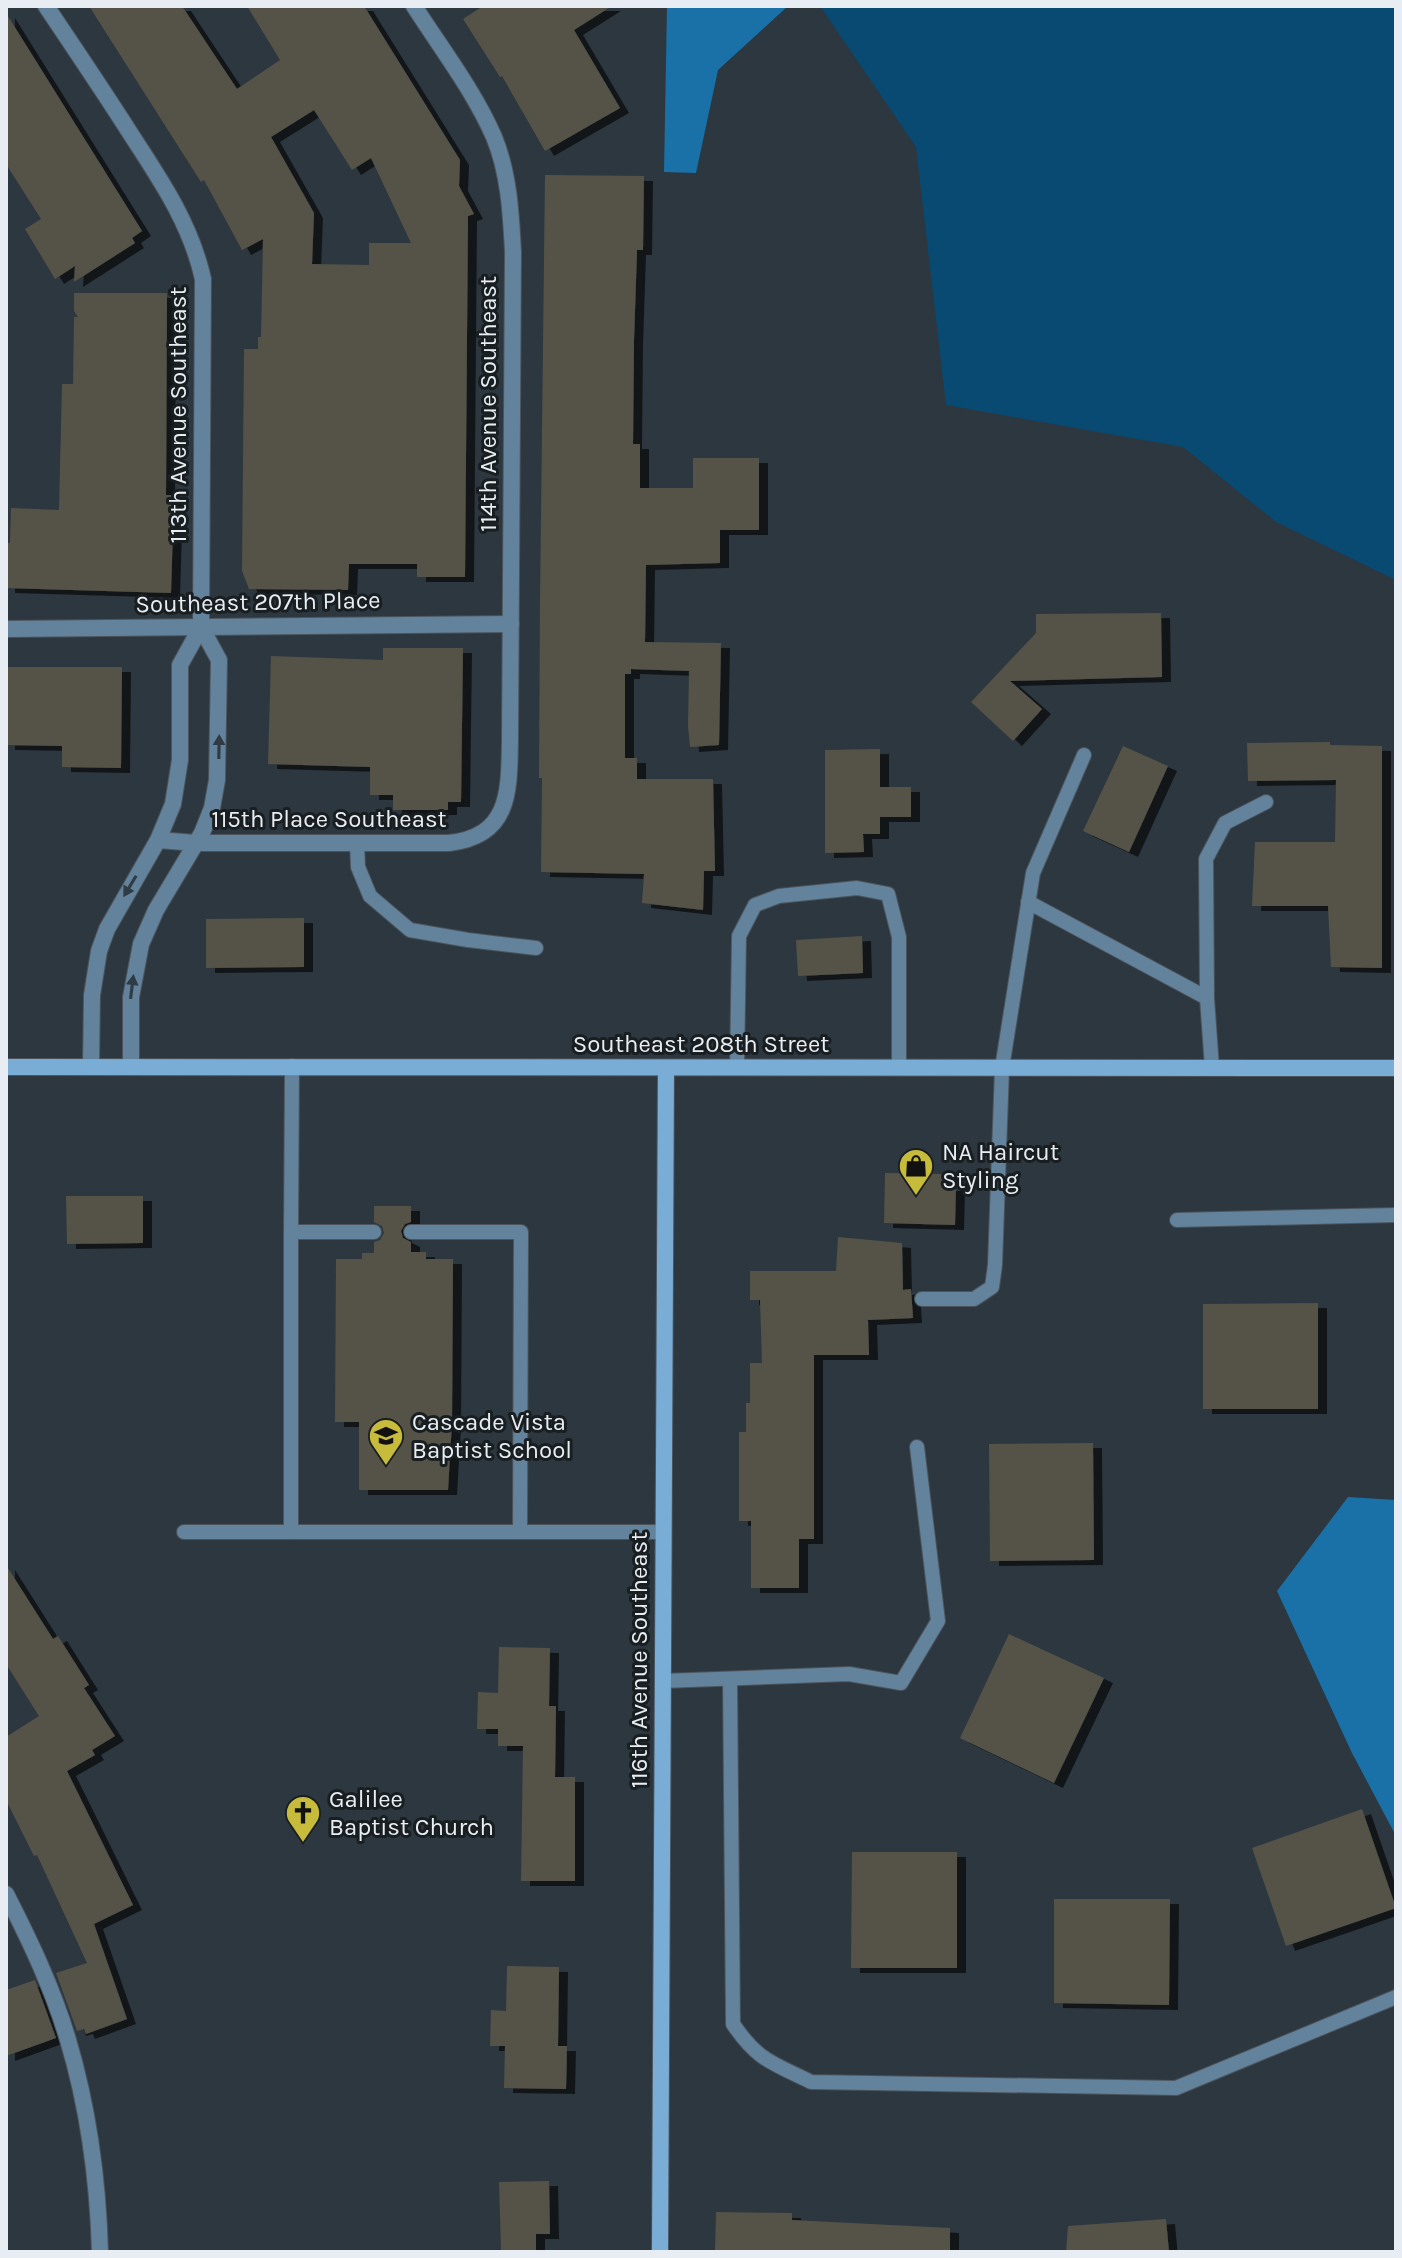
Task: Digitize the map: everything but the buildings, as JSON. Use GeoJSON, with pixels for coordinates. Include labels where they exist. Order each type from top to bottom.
{"type":"FeatureCollection","features":[{"type":"Feature","properties":{"kind":"main road","name":"Southeast 208th Street"},"geometry":{"type":"LineString","coordinates":[[6,1067],[1396,1068]]}},
{"type":"Feature","properties":{"kind":"main road","name":"116th Avenue Southeast"},"geometry":{"type":"LineString","coordinates":[[660,2252],[666,1068]]}},
{"type":"Feature","properties":{"kind":"street","name":"113th Avenue Southeast"},"geometry":{"type":"LineString","coordinates":[[46,6],[169,194],[192,237],[203,279],[201,627],[180,665],[179,777],[169,817],[118,907],[99,951],[92,995],[91,1066]]}},
{"type":"Feature","properties":{"kind":"street","name":"114th Avenue Southeast"},"geometry":{"type":"LineString","coordinates":[[414,6],[485,119],[494,139],[506,182],[513,252],[509,771],[504,803],[495,825]]}},
{"type":"Feature","properties":{"kind":"street","name":"Southeast 207th Place"},"geometry":{"type":"LineString","coordinates":[[6,629],[511,624]]}},
{"type":"Feature","properties":{"kind":"street","name":"113th Avenue Southeast"},"geometry":{"type":"LineString","coordinates":[[131,1065],[131,997],[141,944],[156,910],[196,843],[212,808],[217,780],[219,660],[201,627]]}},
{"type":"Feature","properties":{"kind":"street","name":"115th Place Southeast"},"geometry":{"type":"LineString","coordinates":[[158,840],[196,843],[459,842],[483,835],[495,825]]}},
{"type":"Feature","properties":{"kind":"street"},"geometry":{"type":"LineString","coordinates":[[6,1894],[41,1968],[69,2042],[89,2147],[100,2252]]}},
{"type":"Feature","properties":{"kind":"lane"},"geometry":{"type":"LineString","coordinates":[[922,1299],[974,1299],[992,1287],[1002,1068],[1033,873],[1084,755]]}},
{"type":"Feature","properties":{"kind":"lane"},"geometry":{"type":"LineString","coordinates":[[1212,1068],[1207,998],[1206,859],[1225,823],[1266,802]]}},
{"type":"Feature","properties":{"kind":"lane"},"geometry":{"type":"LineString","coordinates":[[357,843],[358,867],[370,896],[410,930],[536,948]]}},
{"type":"Feature","properties":{"kind":"lane"},"geometry":{"type":"LineString","coordinates":[[737,1068],[739,936],[755,905],[779,896],[857,888],[888,894],[899,937],[899,1068]]}},
{"type":"Feature","properties":{"kind":"lane"},"geometry":{"type":"LineString","coordinates":[[1028,902],[1207,998]]}},
{"type":"Feature","properties":{"kind":"lane"},"geometry":{"type":"LineString","coordinates":[[291,1532],[292,1066]]}},
{"type":"Feature","properties":{"kind":"lane"},"geometry":{"type":"LineString","coordinates":[[1177,1220],[1396,1215]]}},
{"type":"Feature","properties":{"kind":"lane"},"geometry":{"type":"LineString","coordinates":[[291,1232],[374,1232]]}},
{"type":"Feature","properties":{"kind":"lane"},"geometry":{"type":"LineString","coordinates":[[411,1232],[521,1232],[520,1532]]}},
{"type":"Feature","properties":{"kind":"lane"},"geometry":{"type":"LineString","coordinates":[[663,1681],[849,1674],[901,1683],[938,1621],[917,1447]]}},
{"type":"Feature","properties":{"kind":"lane"},"geometry":{"type":"LineString","coordinates":[[184,1532],[664,1532]]}},
{"type":"Feature","properties":{"kind":"lane"},"geometry":{"type":"LineString","coordinates":[[730,1679],[733,2024],[748,2047],[766,2062],[811,2082],[1176,2088],[1396,1997]]}},
{"type":"Feature","properties":{"kind":"shaded area"},"geometry":{"type":"Polygon","coordinates":[[[667,6],[788,6],[718,70],[696,173],[664,172],[667,6]]]}},
{"type":"Feature","properties":{"kind":"shaded area"},"geometry":{"type":"Polygon","coordinates":[[[820,6],[1396,6],[1396,580],[1276,522],[1183,447],[946,405],[916,147],[820,6]]]}},
{"type":"Feature","properties":{"kind":"shaded area"},"geometry":{"type":"Polygon","coordinates":[[[1348,1497],[1396,1500],[1396,1836],[1352,1753],[1277,1591],[1348,1497]]]}},
{"type":"Feature","properties":{"kind":"place","name":"NA Haircut Styling"},"geometry":{"type":"Point","coordinates":[916,1197]}},
{"type":"Feature","properties":{"kind":"place","name":"Cascade Vista Baptist School"},"geometry":{"type":"Point","coordinates":[386,1467]}},
{"type":"Feature","properties":{"kind":"place","name":"Galilee Baptist Church"},"geometry":{"type":"Point","coordinates":[303,1844]}}]}
